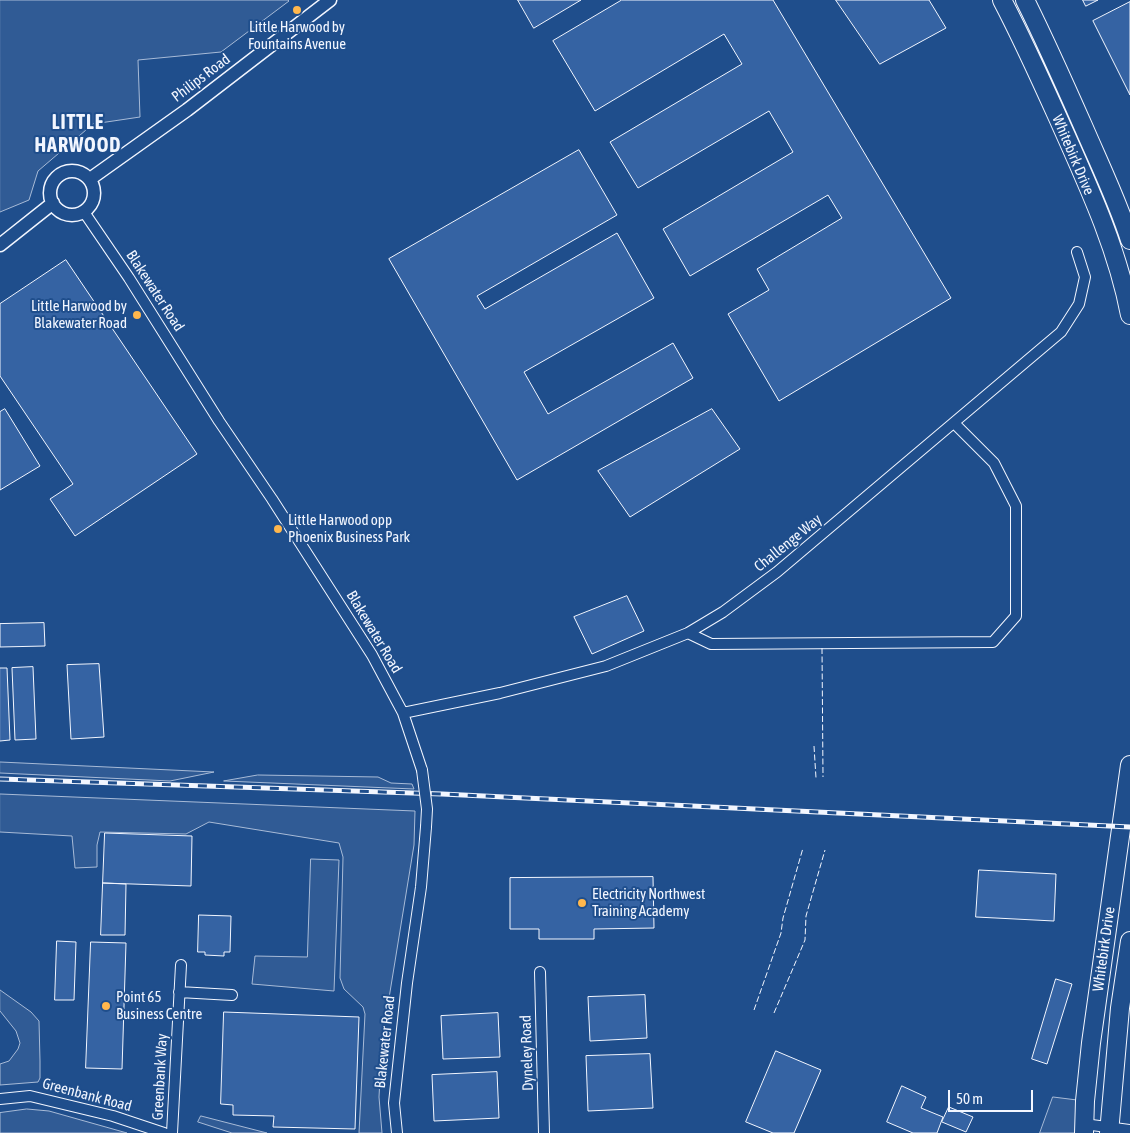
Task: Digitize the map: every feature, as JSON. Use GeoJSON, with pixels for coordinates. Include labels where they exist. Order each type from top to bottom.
{"type":"FeatureCollection","features":[{"type":"Feature","properties":{"kind":"highway","name":"Whitebirk Drive"},"geometry":{"type":"LineString","coordinates":[[1002,0],[1072,148],[1103,223],[1126,293],[1130,314]]}},
{"type":"Feature","properties":{"kind":"highway","name":"Whitebirk Drive"},"geometry":{"type":"LineString","coordinates":[[1025,0],[1097,158],[1130,240]]}},
{"type":"Feature","properties":{"kind":"highway","name":"Whitebirk Drive"},"geometry":{"type":"LineString","coordinates":[[1084,1128],[1091,1043],[1130,765]]}},
{"type":"Feature","properties":{"kind":"highway","name":"Whitebirk Drive"},"geometry":{"type":"LineString","coordinates":[[1109,1130],[1120,1008],[1130,941]]}},
{"type":"Feature","properties":{"kind":"street","name":"Philips Road"},"geometry":{"type":"LineString","coordinates":[[90,179],[187,110],[330,0]]}},
{"type":"Feature","properties":{"kind":"street"},"geometry":{"type":"LineString","coordinates":[[75,170],[82,172],[90,179],[94,186],[95,196],[84,212],[76,215],[61,212],[53,203],[50,195],[52,184],[62,173],[75,170]]}},
{"type":"Feature","properties":{"kind":"street"},"geometry":{"type":"LineString","coordinates":[[0,245],[53,203]]}},
{"type":"Feature","properties":{"kind":"street","name":"Blakewater Road"},"geometry":{"type":"LineString","coordinates":[[84,212],[129,278],[219,421],[272,499],[372,656],[403,713],[422,770],[428,809],[421,887],[407,983],[394,1103],[397,1133]]}},
{"type":"Feature","properties":{"kind":"street","name":"Challenge Way"},"geometry":{"type":"LineString","coordinates":[[403,713],[500,693],[606,666],[688,633],[723,612],[777,572],[1061,332],[1079,304],[1084,277],[1077,252]]}},
{"type":"Feature","properties":{"kind":"street"},"geometry":{"type":"LineString","coordinates":[[688,633],[711,644],[993,642],[1016,616],[1016,506],[994,463],[954,423]]}},
{"type":"Feature","properties":{"kind":"street","name":"Greenbank Way"},"geometry":{"type":"LineString","coordinates":[[172,1133],[180,965]]}},
{"type":"Feature","properties":{"kind":"street","name":"Dyneley Road"},"geometry":{"type":"LineString","coordinates":[[540,972],[544,1133]]}},
{"type":"Feature","properties":{"kind":"street"},"geometry":{"type":"LineString","coordinates":[[179,992],[232,995]]}},
{"type":"Feature","properties":{"kind":"street","name":"Greenbank Road"},"geometry":{"type":"LineString","coordinates":[[0,1099],[30,1096],[113,1116],[164,1133]]}},
{"type":"Feature","properties":{"kind":"street"},"geometry":{"type":"LineString","coordinates":[[1084,1128],[1130,1130]]}},
{"type":"Feature","properties":{"kind":"shaded area"},"geometry":{"type":"Polygon","coordinates":[[[0,0],[289,1],[221,52],[138,60],[140,117],[93,124],[38,171],[29,200],[0,212],[0,0]]]}},
{"type":"Feature","properties":{"kind":"shaded area"},"geometry":{"type":"Polygon","coordinates":[[[0,762],[214,772],[170,781],[0,773],[0,762]]]}},
{"type":"Feature","properties":{"kind":"shaded area"},"geometry":{"type":"Polygon","coordinates":[[[258,775],[378,777],[391,783],[412,784],[414,789],[224,781],[258,775]]]}},
{"type":"Feature","properties":{"kind":"shaded area"},"geometry":{"type":"Polygon","coordinates":[[[0,794],[415,811],[414,845],[382,1041],[379,1097],[382,1133],[359,1133],[365,1014],[363,1007],[344,989],[340,978],[343,857],[339,843],[209,822],[186,834],[100,832],[97,845],[97,867],[75,868],[72,836],[0,832],[0,794]]]}},
{"type":"Feature","properties":{"kind":"shaded area"},"geometry":{"type":"Polygon","coordinates":[[[311,859],[339,860],[334,991],[252,984],[255,956],[307,957],[311,859]]]}},
{"type":"Feature","properties":{"kind":"shaded area"},"geometry":{"type":"Polygon","coordinates":[[[0,990],[31,1012],[39,1021],[40,1078],[38,1082],[0,1085],[0,1064],[9,1061],[20,1043],[16,1031],[0,1011],[0,990]]]}},
{"type":"Feature","properties":{"kind":"shaded area"},"geometry":{"type":"Polygon","coordinates":[[[1053,1097],[1085,1101],[1084,1133],[1040,1133],[1053,1097]]]}},
{"type":"Feature","properties":{"kind":"shaded area"},"geometry":{"type":"Polygon","coordinates":[[[27,1109],[49,1111],[127,1133],[0,1133],[0,1113],[27,1109]]]}},
{"type":"Feature","properties":{"kind":"shaded area"},"geometry":{"type":"Polygon","coordinates":[[[201,1116],[267,1133],[232,1133],[198,1122],[201,1116]]]}},
{"type":"Feature","properties":{"kind":"building"},"geometry":{"type":"Polygon","coordinates":[[[518,0],[581,0],[534,28],[518,0]]]}},
{"type":"Feature","properties":{"kind":"building"},"geometry":{"type":"Polygon","coordinates":[[[622,0],[773,0],[951,298],[779,401],[728,314],[769,290],[757,269],[842,218],[828,195],[690,276],[663,229],[793,152],[769,111],[638,188],[610,142],[742,64],[724,34],[595,111],[553,41],[622,0]]]}},
{"type":"Feature","properties":{"kind":"building"},"geometry":{"type":"Polygon","coordinates":[[[836,0],[929,0],[946,28],[880,64],[836,0]]]}},
{"type":"Feature","properties":{"kind":"building"},"geometry":{"type":"Polygon","coordinates":[[[1083,0],[1098,0],[1086,6],[1083,0]]]}},
{"type":"Feature","properties":{"kind":"building"},"geometry":{"type":"Polygon","coordinates":[[[1130,2],[1130,95],[1093,21],[1130,2]]]}},
{"type":"Feature","properties":{"kind":"building"},"geometry":{"type":"Polygon","coordinates":[[[579,150],[617,215],[477,296],[485,309],[617,233],[654,298],[524,372],[548,414],[673,343],[693,378],[517,480],[389,259],[579,150]]]}},
{"type":"Feature","properties":{"kind":"building"},"geometry":{"type":"Polygon","coordinates":[[[66,260],[197,454],[75,536],[50,499],[73,484],[0,376],[0,304],[66,260]]]}},
{"type":"Feature","properties":{"kind":"building"},"geometry":{"type":"Polygon","coordinates":[[[5,409],[40,466],[0,490],[0,412],[5,409]]]}},
{"type":"Feature","properties":{"kind":"building"},"geometry":{"type":"Polygon","coordinates":[[[712,409],[740,449],[630,517],[598,471],[712,409]]]}},
{"type":"Feature","properties":{"kind":"building"},"geometry":{"type":"Polygon","coordinates":[[[627,596],[644,631],[592,654],[574,617],[627,596]]]}},
{"type":"Feature","properties":{"kind":"building"},"geometry":{"type":"Polygon","coordinates":[[[44,623],[45,646],[0,647],[0,624],[44,623]]]}},
{"type":"Feature","properties":{"kind":"building"},"geometry":{"type":"Polygon","coordinates":[[[99,664],[104,737],[71,739],[67,665],[99,664]]]}},
{"type":"Feature","properties":{"kind":"building"},"geometry":{"type":"Polygon","coordinates":[[[33,667],[36,739],[15,740],[12,668],[33,667]]]}},
{"type":"Feature","properties":{"kind":"building"},"geometry":{"type":"Polygon","coordinates":[[[0,668],[7,668],[10,740],[0,741],[0,668]]]}},
{"type":"Feature","properties":{"kind":"building"},"geometry":{"type":"Polygon","coordinates":[[[105,833],[192,836],[191,886],[103,883],[105,833]]]}},
{"type":"Feature","properties":{"kind":"building"},"geometry":{"type":"Polygon","coordinates":[[[979,870],[1056,874],[1054,921],[976,917],[979,870]]]}},
{"type":"Feature","properties":{"kind":"building","name":"Electricity Northwest Training Academy"},"geometry":{"type":"Polygon","coordinates":[[[653,877],[654,928],[594,929],[594,939],[539,939],[539,929],[510,929],[510,878],[653,877]]]}},
{"type":"Feature","properties":{"kind":"building"},"geometry":{"type":"Polygon","coordinates":[[[103,883],[126,884],[125,935],[101,935],[103,883]]]}},
{"type":"Feature","properties":{"kind":"building"},"geometry":{"type":"Polygon","coordinates":[[[199,915],[231,916],[230,952],[224,952],[224,956],[205,955],[205,952],[198,952],[199,915]]]}},
{"type":"Feature","properties":{"kind":"building"},"geometry":{"type":"Polygon","coordinates":[[[57,941],[76,942],[74,1000],[55,1000],[57,941]]]}},
{"type":"Feature","properties":{"kind":"building","name":"Point 65 Business Centre"},"geometry":{"type":"Polygon","coordinates":[[[91,942],[126,943],[122,1069],[86,1068],[91,942]]]}},
{"type":"Feature","properties":{"kind":"building"},"geometry":{"type":"Polygon","coordinates":[[[1056,979],[1072,984],[1047,1064],[1032,1059],[1056,979]]]}},
{"type":"Feature","properties":{"kind":"building"},"geometry":{"type":"Polygon","coordinates":[[[645,995],[647,1038],[590,1041],[588,997],[645,995]]]}},
{"type":"Feature","properties":{"kind":"building"},"geometry":{"type":"Polygon","coordinates":[[[224,1012],[359,1017],[355,1129],[273,1127],[274,1116],[233,1115],[233,1105],[221,1104],[224,1012]]]}},
{"type":"Feature","properties":{"kind":"building"},"geometry":{"type":"Polygon","coordinates":[[[498,1013],[500,1057],[443,1059],[441,1016],[498,1013]]]}},
{"type":"Feature","properties":{"kind":"building"},"geometry":{"type":"Polygon","coordinates":[[[776,1051],[821,1070],[794,1133],[773,1133],[746,1122],[776,1051]]]}},
{"type":"Feature","properties":{"kind":"building"},"geometry":{"type":"Polygon","coordinates":[[[650,1054],[653,1108],[588,1111],[586,1056],[650,1054]]]}},
{"type":"Feature","properties":{"kind":"building"},"geometry":{"type":"Polygon","coordinates":[[[497,1072],[499,1118],[434,1121],[432,1075],[497,1072]]]}},
{"type":"Feature","properties":{"kind":"building"},"geometry":{"type":"Polygon","coordinates":[[[902,1086],[926,1097],[921,1108],[943,1117],[937,1133],[913,1133],[887,1122],[902,1086]]]}},
{"type":"Feature","properties":{"kind":"building"},"geometry":{"type":"Polygon","coordinates":[[[949,1107],[973,1117],[966,1132],[942,1122],[949,1107]]]}},
{"type":"Feature","properties":{"kind":"railway"},"geometry":{"type":"LineString","coordinates":[[0,779],[442,794],[1130,827]]}},
{"type":"Feature","properties":{"kind":"fence"},"geometry":{"type":"LineString","coordinates":[[822,648],[823,777]]}},
{"type":"Feature","properties":{"kind":"fence"},"geometry":{"type":"LineString","coordinates":[[814,746],[816,778]]}},
{"type":"Feature","properties":{"kind":"fence"},"geometry":{"type":"LineString","coordinates":[[754,1010],[781,933],[783,918],[803,848]]}},
{"type":"Feature","properties":{"kind":"fence"},"geometry":{"type":"LineString","coordinates":[[774,1013],[805,940],[806,916],[825,850]]}},
{"type":"Feature","properties":{"kind":"place","name":"Little Harwood by Fountains Avenue"},"geometry":{"type":"Point","coordinates":[297,10]}},
{"type":"Feature","properties":{"kind":"place","name":"Little Harwood by Blakewater Road"},"geometry":{"type":"Point","coordinates":[137,315]}},
{"type":"Feature","properties":{"kind":"place","name":"Little Harwood opp Phoenix Business Park"},"geometry":{"type":"Point","coordinates":[278,529]}},
{"type":"Feature","properties":{"kind":"place","name":"Electricity Northwest Training Academy"},"geometry":{"type":"Point","coordinates":[582,903]}},
{"type":"Feature","properties":{"kind":"place","name":"Point 65 Business Centre"},"geometry":{"type":"Point","coordinates":[106,1006]}},
{"type":"Feature","properties":{"kind":"district","name":"LITTLE HARWOOD"},"geometry":{"type":"Point","coordinates":[78,134]}}]}
